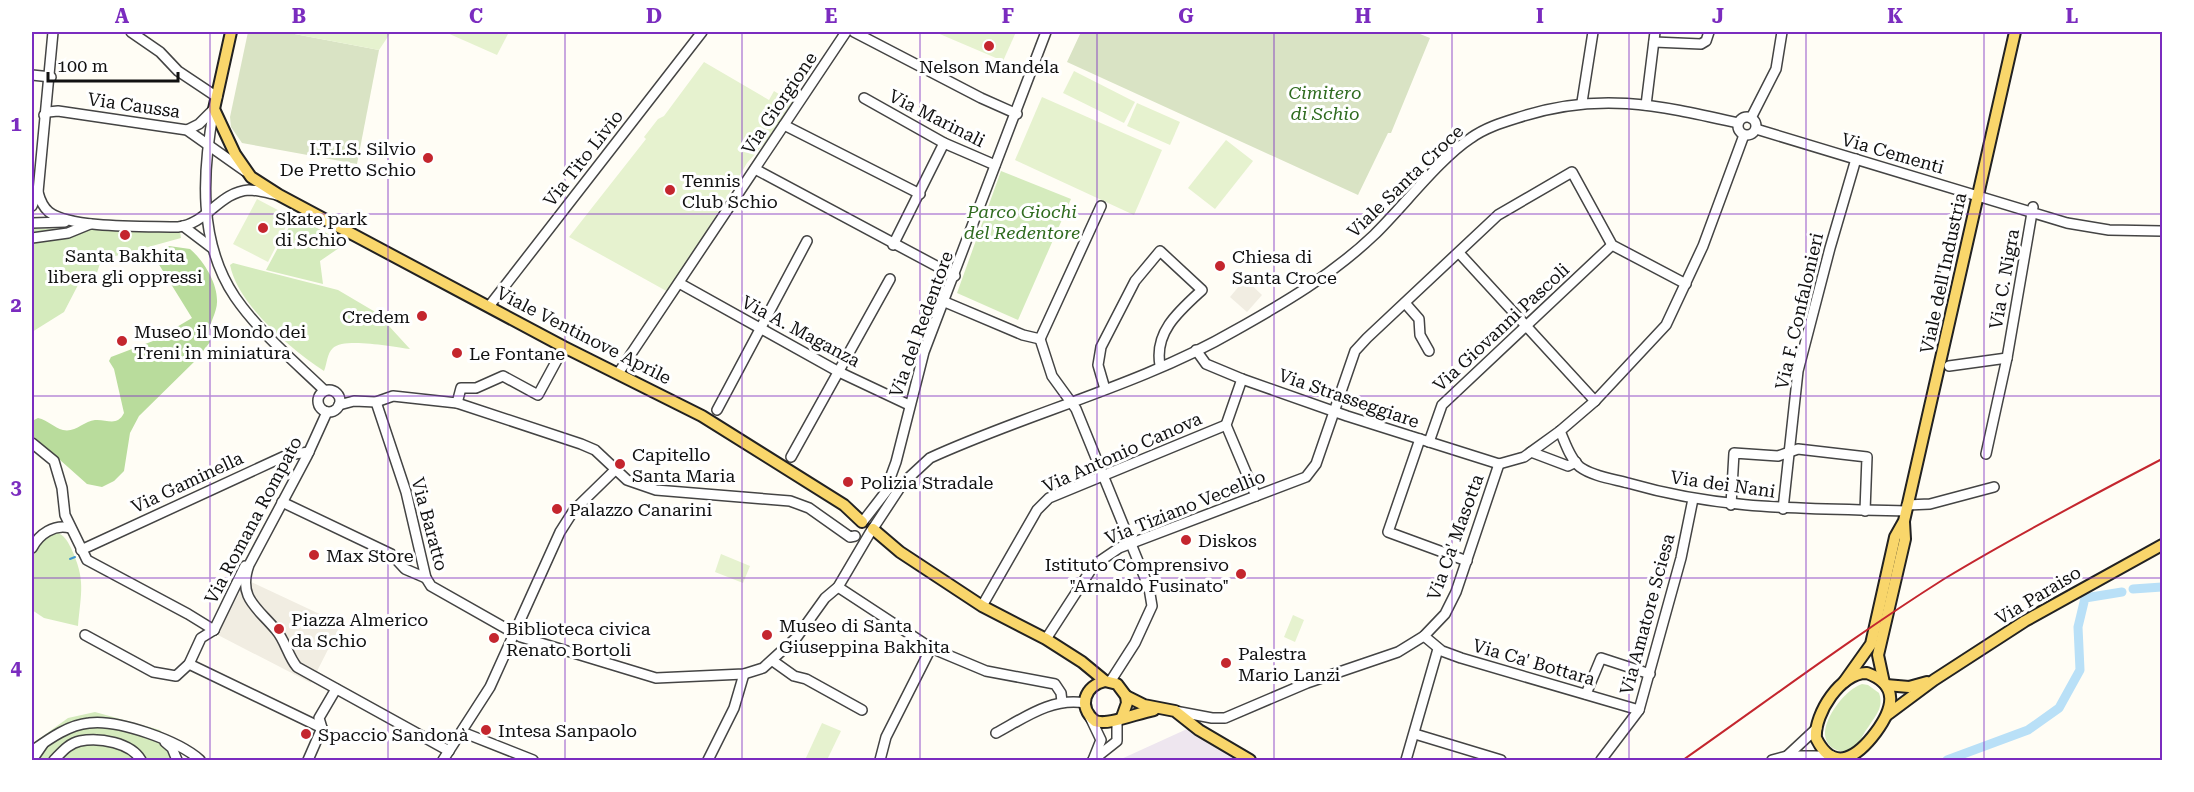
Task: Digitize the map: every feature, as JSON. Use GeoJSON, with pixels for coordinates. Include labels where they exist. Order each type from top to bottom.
{"type":"FeatureCollection","features":[{"type":"Feature","properties":{"kind":"main road"},"geometry":{"type":"LineString","coordinates":[[214,110],[231,32]]}},
{"type":"Feature","properties":{"kind":"main road","name":"Viale dell'Industria"},"geometry":{"type":"LineString","coordinates":[[1885,684],[1878,655],[1905,539],[1906,512],[1976,195],[2015,32]]}},
{"type":"Feature","properties":{"kind":"main road","name":"Viale Ventinove Aprile"},"geometry":{"type":"LineString","coordinates":[[214,110],[235,154],[251,177],[279,195],[490,305],[562,352],[619,372],[702,416],[844,505],[863,521],[863,530],[873,529]]}},
{"type":"Feature","properties":{"kind":"main road","name":"Viale dell'Industria"},"geometry":{"type":"LineString","coordinates":[[1844,682],[1871,644],[1895,537],[1906,512]]}},
{"type":"Feature","properties":{"kind":"main road"},"geometry":{"type":"LineString","coordinates":[[873,529],[900,552],[982,606],[1046,639],[1108,682],[1122,689],[1127,703],[1119,719]]}},
{"type":"Feature","properties":{"kind":"main road","name":"Via Paraiso"},"geometry":{"type":"LineString","coordinates":[[1887,715],[1934,680],[2068,595],[2163,545]]}},
{"type":"Feature","properties":{"kind":"main road"},"geometry":{"type":"LineString","coordinates":[[1085,665],[1091,687],[1084,703],[1090,717],[1100,723],[1160,709]]}},
{"type":"Feature","properties":{"kind":"main road"},"geometry":{"type":"LineString","coordinates":[[1867,673],[1885,684],[1890,698],[1887,715],[1867,745],[1857,754],[1836,758],[1820,745],[1817,728],[1832,698],[1844,682],[1856,674],[1867,673]]}},
{"type":"Feature","properties":{"kind":"main road","name":"Via Paraiso"},"geometry":{"type":"LineString","coordinates":[[1885,684],[1909,687],[1934,680]]}},
{"type":"Feature","properties":{"kind":"main road"},"geometry":{"type":"LineString","coordinates":[[1091,687],[1108,682]]}},
{"type":"Feature","properties":{"kind":"main road"},"geometry":{"type":"LineString","coordinates":[[1126,696],[1160,709],[1175,711],[1198,730],[1251,760]]}},
{"type":"Feature","properties":{"kind":"main road"},"geometry":{"type":"LineString","coordinates":[[1864,760],[1867,745]]}},
{"type":"Feature","properties":{"kind":"street"},"geometry":{"type":"LineString","coordinates":[[32,206],[38,192],[44,116],[51,77],[53,32]]}},
{"type":"Feature","properties":{"kind":"street"},"geometry":{"type":"LineString","coordinates":[[131,32],[160,52],[178,71],[217,97]]}},
{"type":"Feature","properties":{"kind":"street","name":"Via Tito Livio"},"geometry":{"type":"LineString","coordinates":[[490,305],[702,32]]}},
{"type":"Feature","properties":{"kind":"street","name":"Via Giorgione"},"geometry":{"type":"LineString","coordinates":[[619,372],[846,32]]}},
{"type":"Feature","properties":{"kind":"street"},"geometry":{"type":"LineString","coordinates":[[854,32],[981,98],[1017,114]]}},
{"type":"Feature","properties":{"kind":"street","name":"Via del Redentore"},"geometry":{"type":"LineString","coordinates":[[885,492],[896,462],[924,352],[955,276],[995,165],[1017,114],[1046,32]]}},
{"type":"Feature","properties":{"kind":"street"},"geometry":{"type":"LineString","coordinates":[[1582,102],[1593,32]]}},
{"type":"Feature","properties":{"kind":"street"},"geometry":{"type":"LineString","coordinates":[[1646,105],[1654,37],[1701,44],[1707,41],[1709,32]]}},
{"type":"Feature","properties":{"kind":"street"},"geometry":{"type":"LineString","coordinates":[[1751,117],[1776,69],[1782,32]]}},
{"type":"Feature","properties":{"kind":"street"},"geometry":{"type":"LineString","coordinates":[[32,75],[51,77]]}},
{"type":"Feature","properties":{"kind":"street","name":"Via Marinali"},"geometry":{"type":"LineString","coordinates":[[864,98],[944,143],[995,165]]}},
{"type":"Feature","properties":{"kind":"street","name":"Viale Santa Croce"},"geometry":{"type":"LineString","coordinates":[[863,521],[885,492],[922,464],[947,451],[1070,404],[1196,351],[1291,299],[1335,270],[1372,237],[1469,139],[1491,127],[1540,110],[1582,102],[1646,105],[1738,123]]}},
{"type":"Feature","properties":{"kind":"street"},"geometry":{"type":"LineString","coordinates":[[214,110],[208,142],[207,214],[212,248],[236,299],[322,392]]}},
{"type":"Feature","properties":{"kind":"street","name":"Via Caussa"},"geometry":{"type":"LineString","coordinates":[[188,130],[214,110]]}},
{"type":"Feature","properties":{"kind":"street","name":"Via Caussa"},"geometry":{"type":"LineString","coordinates":[[44,116],[48,112],[58,111],[188,130],[208,142]]}},
{"type":"Feature","properties":{"kind":"street"},"geometry":{"type":"LineString","coordinates":[[1744,135],[1738,130],[1738,123],[1746,117],[1751,117]]}},
{"type":"Feature","properties":{"kind":"street"},"geometry":{"type":"LineString","coordinates":[[1744,135],[1753,133],[1756,129],[1751,117]]}},
{"type":"Feature","properties":{"kind":"street"},"geometry":{"type":"LineString","coordinates":[[784,125],[920,194]]}},
{"type":"Feature","properties":{"kind":"street","name":"Via Cementi"},"geometry":{"type":"LineString","coordinates":[[1756,129],[1976,195],[2032,209],[2067,223],[2109,230],[2163,231]]}},
{"type":"Feature","properties":{"kind":"street"},"geometry":{"type":"LineString","coordinates":[[1500,464],[1532,452],[1560,431],[1595,401],[1666,325],[1686,284],[1744,135]]}},
{"type":"Feature","properties":{"kind":"street","name":"Viale Ventinove Aprile"},"geometry":{"type":"LineString","coordinates":[[208,142],[251,177]]}},
{"type":"Feature","properties":{"kind":"street"},"geometry":{"type":"LineString","coordinates":[[893,245],[944,143]]}},
{"type":"Feature","properties":{"kind":"street","name":"Via F. Confalonieri"},"geometry":{"type":"LineString","coordinates":[[1783,509],[1798,371],[1856,159]]}},
{"type":"Feature","properties":{"kind":"street"},"geometry":{"type":"LineString","coordinates":[[755,169],[893,245],[955,276]]}},
{"type":"Feature","properties":{"kind":"street","name":"Via Tiziano Vecellio"},"geometry":{"type":"LineString","coordinates":[[1046,639],[1094,565],[1131,544],[1306,477],[1312,471],[1355,351],[1460,254],[1498,215],[1572,172],[1612,245]]}},
{"type":"Feature","properties":{"kind":"street","name":"Viale Ventinove Aprile"},"geometry":{"type":"LineString","coordinates":[[183,226],[207,214],[233,193],[250,190],[279,195]]}},
{"type":"Feature","properties":{"kind":"street"},"geometry":{"type":"LineString","coordinates":[[38,192],[42,204],[50,213],[70,222]]}},
{"type":"Feature","properties":{"kind":"street"},"geometry":{"type":"LineString","coordinates":[[1101,206],[1040,339],[1052,376],[1070,404],[1076,409],[1149,588],[1152,606],[1136,643],[1108,682]]}},
{"type":"Feature","properties":{"kind":"street","name":"Via C. Nigra"},"geometry":{"type":"LineString","coordinates":[[1986,454],[2007,358],[2032,209]]}},
{"type":"Feature","properties":{"kind":"street"},"geometry":{"type":"LineString","coordinates":[[32,223],[183,226],[212,248]]}},
{"type":"Feature","properties":{"kind":"street"},"geometry":{"type":"LineString","coordinates":[[32,238],[68,233],[92,223]]}},
{"type":"Feature","properties":{"kind":"street"},"geometry":{"type":"LineString","coordinates":[[717,410],[807,241]]}},
{"type":"Feature","properties":{"kind":"street"},"geometry":{"type":"LineString","coordinates":[[1612,245],[1686,284]]}},
{"type":"Feature","properties":{"kind":"street","name":"Via Giovanni Pascoli"},"geometry":{"type":"LineString","coordinates":[[1467,561],[1388,532],[1425,441],[1442,405],[1612,245]]}},
{"type":"Feature","properties":{"kind":"street"},"geometry":{"type":"LineString","coordinates":[[1106,389],[1098,365],[1101,347],[1135,281],[1160,252],[1202,290],[1181,309],[1164,332],[1158,345],[1160,366]]}},
{"type":"Feature","properties":{"kind":"street"},"geometry":{"type":"LineString","coordinates":[[1460,254],[1595,401]]}},
{"type":"Feature","properties":{"kind":"street"},"geometry":{"type":"LineString","coordinates":[[791,457],[890,279]]}},
{"type":"Feature","properties":{"kind":"street","name":"Via A. Maganza"},"geometry":{"type":"LineString","coordinates":[[679,284],[761,327],[839,372],[909,405]]}},
{"type":"Feature","properties":{"kind":"street"},"geometry":{"type":"LineString","coordinates":[[945,302],[1023,335],[1040,339]]}},
{"type":"Feature","properties":{"kind":"street"},"geometry":{"type":"LineString","coordinates":[[1405,303],[1419,319],[1420,335],[1430,351]]}},
{"type":"Feature","properties":{"kind":"street","name":"Via Strasseggiare"},"geometry":{"type":"LineString","coordinates":[[1196,351],[1206,364],[1242,379],[1332,411],[1500,464]]}},
{"type":"Feature","properties":{"kind":"street","name":"Viale Ventinove Aprile"},"geometry":{"type":"LineString","coordinates":[[457,403],[461,388],[476,388],[502,376],[538,394],[562,352]]}},
{"type":"Feature","properties":{"kind":"street","name":"Via C. Nigra"},"geometry":{"type":"LineString","coordinates":[[1949,366],[2007,358]]}},
{"type":"Feature","properties":{"kind":"street"},"geometry":{"type":"LineString","coordinates":[[1242,379],[1226,425],[1256,496]]}},
{"type":"Feature","properties":{"kind":"street"},"geometry":{"type":"LineString","coordinates":[[334,391],[339,401],[336,410],[323,410],[317,399],[322,392],[334,391]]}},
{"type":"Feature","properties":{"kind":"street"},"geometry":{"type":"LineString","coordinates":[[339,401],[376,402],[393,396],[457,403],[595,450],[627,480],[656,490],[790,501],[809,508],[850,537],[855,536]]}},
{"type":"Feature","properties":{"kind":"street","name":"Via Baratto"},"geometry":{"type":"LineString","coordinates":[[376,402],[406,492],[426,578],[431,586],[513,633],[656,678],[744,674]]}},
{"type":"Feature","properties":{"kind":"street","name":"Via Romana Rompato"},"geometry":{"type":"LineString","coordinates":[[189,664],[201,638],[214,630],[244,566],[249,565],[309,452],[322,425],[323,410]]}},
{"type":"Feature","properties":{"kind":"street","name":"Via Antonio Canova"},"geometry":{"type":"LineString","coordinates":[[982,606],[1037,510],[1049,498],[1226,425]]}},
{"type":"Feature","properties":{"kind":"street"},"geometry":{"type":"LineString","coordinates":[[1560,431],[1576,462]]}},
{"type":"Feature","properties":{"kind":"street"},"geometry":{"type":"LineString","coordinates":[[32,444],[54,461],[62,488],[65,515],[87,560],[214,630]]}},
{"type":"Feature","properties":{"kind":"street"},"geometry":{"type":"LineString","coordinates":[[1731,505],[1734,453],[1778,456],[1789,450],[1798,449],[1867,457],[1865,511]]}},
{"type":"Feature","properties":{"kind":"street","name":"Via Gaminella"},"geometry":{"type":"LineString","coordinates":[[81,550],[287,454],[309,452]]}},
{"type":"Feature","properties":{"kind":"street","name":"Via dei Nani"},"geometry":{"type":"LineString","coordinates":[[1532,452],[1568,466],[1576,462],[1588,471],[1693,499],[1783,509],[1906,512],[1994,487]]}},
{"type":"Feature","properties":{"kind":"street"},"geometry":{"type":"LineString","coordinates":[[896,462],[902,480]]}},
{"type":"Feature","properties":{"kind":"street","name":"Via Ca' Masotta"},"geometry":{"type":"LineString","coordinates":[[1175,711],[1212,718],[1225,718],[1306,682],[1398,652],[1425,636],[1445,614],[1467,561],[1500,464]]}},
{"type":"Feature","properties":{"kind":"street"},"geometry":{"type":"LineString","coordinates":[[442,760],[490,687],[511,644],[513,633],[569,518],[615,470]]}},
{"type":"Feature","properties":{"kind":"street","name":"Viale Santa Croce"},"geometry":{"type":"LineString","coordinates":[[773,661],[797,637],[825,598],[838,587],[902,480]]}},
{"type":"Feature","properties":{"kind":"street","name":"Via Amatore Sciesa"},"geometry":{"type":"LineString","coordinates":[[1601,760],[1639,710],[1693,499]]}},
{"type":"Feature","properties":{"kind":"street"},"geometry":{"type":"LineString","coordinates":[[282,502],[391,554],[405,569],[426,578]]}},
{"type":"Feature","properties":{"kind":"street"},"geometry":{"type":"LineString","coordinates":[[32,548],[40,536],[53,528],[62,526],[70,528]]}},
{"type":"Feature","properties":{"kind":"street"},"geometry":{"type":"LineString","coordinates":[[249,565],[245,583],[258,614],[277,631],[287,653],[297,667],[370,705],[449,751]]}},
{"type":"Feature","properties":{"kind":"street"},"geometry":{"type":"LineString","coordinates":[[838,587],[932,648],[986,671],[1050,682],[1058,687],[1062,702]]}},
{"type":"Feature","properties":{"kind":"street"},"geometry":{"type":"LineString","coordinates":[[85,635],[153,672],[176,676],[189,664],[322,728]]}},
{"type":"Feature","properties":{"kind":"street","name":"Via Ca' Bottara"},"geometry":{"type":"LineString","coordinates":[[1425,636],[1438,649],[1639,710]]}},
{"type":"Feature","properties":{"kind":"street"},"geometry":{"type":"LineString","coordinates":[[880,760],[886,737],[932,648]]}},
{"type":"Feature","properties":{"kind":"street"},"geometry":{"type":"LineString","coordinates":[[1406,760],[1438,649]]}},
{"type":"Feature","properties":{"kind":"street"},"geometry":{"type":"LineString","coordinates":[[1586,694],[1601,658],[1650,674]]}},
{"type":"Feature","properties":{"kind":"street"},"geometry":{"type":"LineString","coordinates":[[708,760],[734,708],[744,674],[763,668],[773,661],[794,676],[806,679],[862,710]]}},
{"type":"Feature","properties":{"kind":"street"},"geometry":{"type":"LineString","coordinates":[[308,760],[322,728],[319,718],[336,689]]}},
{"type":"Feature","properties":{"kind":"street"},"geometry":{"type":"LineString","coordinates":[[996,733],[1042,708],[1062,702],[1084,703]]}},
{"type":"Feature","properties":{"kind":"street"},"geometry":{"type":"LineString","coordinates":[[1090,717],[1101,740],[1107,746],[1114,744]]}},
{"type":"Feature","properties":{"kind":"street"},"geometry":{"type":"LineString","coordinates":[[1093,760],[1114,744],[1118,735],[1119,719]]}},
{"type":"Feature","properties":{"kind":"street"},"geometry":{"type":"LineString","coordinates":[[32,751],[66,730],[91,722],[113,724],[149,734],[172,748],[177,760]]}},
{"type":"Feature","properties":{"kind":"street"},"geometry":{"type":"LineString","coordinates":[[1787,756],[1817,728]]}},
{"type":"Feature","properties":{"kind":"street"},"geometry":{"type":"LineString","coordinates":[[462,732],[533,760]]}},
{"type":"Feature","properties":{"kind":"street"},"geometry":{"type":"LineString","coordinates":[[1415,734],[1501,760]]}},
{"type":"Feature","properties":{"kind":"street"},"geometry":{"type":"LineString","coordinates":[[1093,760],[1101,740]]}},
{"type":"Feature","properties":{"kind":"street"},"geometry":{"type":"LineString","coordinates":[[54,760],[65,748],[80,741],[123,745],[138,754],[141,760]]}},
{"type":"Feature","properties":{"kind":"street"},"geometry":{"type":"LineString","coordinates":[[163,741],[179,744],[200,760]]}},
{"type":"Feature","properties":{"kind":"street"},"geometry":{"type":"LineString","coordinates":[[32,760],[40,752],[44,742]]}},
{"type":"Feature","properties":{"kind":"street"},"geometry":{"type":"LineString","coordinates":[[1772,760],[1787,756],[1836,758]]}},
{"type":"Feature","properties":{"kind":"shaded area"},"geometry":{"type":"Polygon","coordinates":[[[1245,279],[1262,295],[1247,312],[1230,297],[1245,279]]]}},
{"type":"Feature","properties":{"kind":"shaded area","name":"Piazza Almerico da Schio"},"geometry":{"type":"Polygon","coordinates":[[[247,580],[341,624],[311,683],[216,634],[247,580]]]}},
{"type":"Feature","properties":{"kind":"shaded area"},"geometry":{"type":"Polygon","coordinates":[[[1187,729],[1241,760],[1119,760],[1187,729]]]}},
{"type":"Feature","properties":{"kind":"green space"},"geometry":{"type":"Polygon","coordinates":[[[248,32],[284,32],[379,50],[357,164],[242,143],[231,127],[230,117],[248,32]]]}},
{"type":"Feature","properties":{"kind":"green space"},"geometry":{"type":"Polygon","coordinates":[[[284,32],[391,32],[379,50],[284,32]]]}},
{"type":"Feature","properties":{"kind":"green space"},"geometry":{"type":"Polygon","coordinates":[[[445,32],[509,32],[497,55],[445,32]]]}},
{"type":"Feature","properties":{"kind":"green space","name":"Nelson Mandela"},"geometry":{"type":"Polygon","coordinates":[[[935,32],[1016,32],[1003,61],[935,32]]]}},
{"type":"Feature","properties":{"kind":"green space","name":"Cimitero di Schio"},"geometry":{"type":"Polygon","coordinates":[[[1081,32],[1415,32],[1430,38],[1391,133],[1388,133],[1358,195],[1067,62],[1081,32]]]}},
{"type":"Feature","properties":{"kind":"green space","name":"Tennis Club Schio"},"geometry":{"type":"Polygon","coordinates":[[[704,62],[769,100],[774,91],[798,106],[747,163],[670,293],[569,237],[704,62]]]}},
{"type":"Feature","properties":{"kind":"green space"},"geometry":{"type":"Polygon","coordinates":[[[1074,71],[1135,102],[1124,123],[1063,93],[1074,71]]]}},
{"type":"Feature","properties":{"kind":"green space"},"geometry":{"type":"Polygon","coordinates":[[[1042,97],[1162,150],[1134,215],[1015,160],[1042,97]]]}},
{"type":"Feature","properties":{"kind":"green space"},"geometry":{"type":"Polygon","coordinates":[[[1137,103],[1180,122],[1170,145],[1127,126],[1137,103]]]}},
{"type":"Feature","properties":{"kind":"green space"},"geometry":{"type":"Polygon","coordinates":[[[1226,140],[1253,161],[1215,209],[1188,188],[1226,140]]]}},
{"type":"Feature","properties":{"kind":"green space","name":"Parco Giochi del Redentore"},"geometry":{"type":"Polygon","coordinates":[[[1001,171],[1071,199],[1018,320],[957,293],[1001,171]]]}},
{"type":"Feature","properties":{"kind":"green space","name":"Skate park di Schio"},"geometry":{"type":"Polygon","coordinates":[[[257,199],[291,217],[268,262],[233,244],[257,199]]]}},
{"type":"Feature","properties":{"kind":"green space"},"geometry":{"type":"Polygon","coordinates":[[[295,216],[341,241],[339,248],[320,261],[323,284],[266,270],[295,216]]]}},
{"type":"Feature","properties":{"kind":"green space"},"geometry":{"type":"Polygon","coordinates":[[[32,229],[180,231],[181,238],[101,260],[96,276],[78,285],[64,312],[32,332],[32,229]]]}},
{"type":"Feature","properties":{"kind":"green space"},"geometry":{"type":"Polygon","coordinates":[[[169,246],[190,249],[200,259],[215,286],[217,305],[209,331],[210,342],[197,359],[139,416],[130,433],[124,471],[114,481],[102,487],[87,484],[32,435],[32,421],[38,418],[67,430],[91,421],[115,421],[121,417],[124,413],[114,369],[109,361],[111,357],[153,341],[192,318],[158,263],[160,255],[169,246]]]}},
{"type":"Feature","properties":{"kind":"green space"},"geometry":{"type":"Polygon","coordinates":[[[233,263],[338,290],[377,313],[410,349],[358,343],[339,345],[329,353],[324,371],[282,338],[255,310],[235,280],[230,265],[233,263]]]}},
{"type":"Feature","properties":{"kind":"green space"},"geometry":{"type":"Polygon","coordinates":[[[56,532],[68,543],[79,569],[81,595],[78,626],[44,618],[32,610],[30,575],[33,554],[37,545],[56,532]]]}},
{"type":"Feature","properties":{"kind":"green space"},"geometry":{"type":"Polygon","coordinates":[[[721,554],[750,566],[743,583],[715,572],[721,554]]]}},
{"type":"Feature","properties":{"kind":"green space"},"geometry":{"type":"Polygon","coordinates":[[[1293,615],[1304,620],[1295,642],[1284,637],[1293,615]]]}},
{"type":"Feature","properties":{"kind":"green space"},"geometry":{"type":"Polygon","coordinates":[[[1862,684],[1868,685],[1879,693],[1881,703],[1879,711],[1856,746],[1847,751],[1837,750],[1826,740],[1828,720],[1843,698],[1862,684]]]}},
{"type":"Feature","properties":{"kind":"green space"},"geometry":{"type":"Polygon","coordinates":[[[95,712],[160,730],[179,760],[32,760],[32,744],[68,718],[95,712]]]}},
{"type":"Feature","properties":{"kind":"green space"},"geometry":{"type":"Polygon","coordinates":[[[822,723],[841,731],[827,760],[805,760],[822,723]]]}},
{"type":"Feature","properties":{"kind":"waterway"},"geometry":{"type":"LineString","coordinates":[[70,559],[75,557]]}},
{"type":"Feature","properties":{"kind":"waterway"},"geometry":{"type":"LineString","coordinates":[[2133,589],[2162,587]]}},
{"type":"Feature","properties":{"kind":"waterway"},"geometry":{"type":"LineString","coordinates":[[1947,760],[2028,730],[2059,708],[2080,670],[2078,627],[2085,598],[2122,592]]}},
{"type":"Feature","properties":{"kind":"railway"},"geometry":{"type":"LineString","coordinates":[[1683,760],[1845,645],[1944,579],[2025,532],[2162,459]]}},
{"type":"Feature","properties":{"kind":"place","name":"Nelson Mandela"},"geometry":{"type":"Point","coordinates":[989,46]}},
{"type":"Feature","properties":{"kind":"place","name":"I.T.I.S. Silvio De Pretto Schio"},"geometry":{"type":"Point","coordinates":[428,158]}},
{"type":"Feature","properties":{"kind":"place","name":"Tennis Club Schio"},"geometry":{"type":"Point","coordinates":[670,190]}},
{"type":"Feature","properties":{"kind":"place","name":"Skate park di Schio"},"geometry":{"type":"Point","coordinates":[263,228]}},
{"type":"Feature","properties":{"kind":"place","name":"Santa Bakhita libera gli oppressi"},"geometry":{"type":"Point","coordinates":[125,235]}},
{"type":"Feature","properties":{"kind":"place","name":"Chiesa di Santa Croce"},"geometry":{"type":"Point","coordinates":[1220,266]}},
{"type":"Feature","properties":{"kind":"place","name":"Credem"},"geometry":{"type":"Point","coordinates":[422,316]}},
{"type":"Feature","properties":{"kind":"place","name":"Museo il Mondo dei Treni in miniatura"},"geometry":{"type":"Point","coordinates":[122,341]}},
{"type":"Feature","properties":{"kind":"place","name":"Le Fontane"},"geometry":{"type":"Point","coordinates":[457,353]}},
{"type":"Feature","properties":{"kind":"place","name":"Capitello Santa Maria"},"geometry":{"type":"Point","coordinates":[620,464]}},
{"type":"Feature","properties":{"kind":"place","name":"Polizia Stradale"},"geometry":{"type":"Point","coordinates":[848,482]}},
{"type":"Feature","properties":{"kind":"place","name":"Palazzo Canarini"},"geometry":{"type":"Point","coordinates":[557,509]}},
{"type":"Feature","properties":{"kind":"place","name":"Diskos"},"geometry":{"type":"Point","coordinates":[1186,540]}},
{"type":"Feature","properties":{"kind":"place","name":"Max Store"},"geometry":{"type":"Point","coordinates":[314,555]}},
{"type":"Feature","properties":{"kind":"place","name":"Istituto Comprensivo \"Arnaldo Fusinato\""},"geometry":{"type":"Point","coordinates":[1241,574]}},
{"type":"Feature","properties":{"kind":"place","name":"Piazza Almerico da Schio"},"geometry":{"type":"Point","coordinates":[279,629]}},
{"type":"Feature","properties":{"kind":"place","name":"Museo di Santa Giuseppina Bakhita"},"geometry":{"type":"Point","coordinates":[767,635]}},
{"type":"Feature","properties":{"kind":"place","name":"Biblioteca civica Renato Bortoli"},"geometry":{"type":"Point","coordinates":[494,638]}},
{"type":"Feature","properties":{"kind":"place","name":"Palestra Mario Lanzi"},"geometry":{"type":"Point","coordinates":[1226,663]}},
{"type":"Feature","properties":{"kind":"place","name":"Intesa Sanpaolo"},"geometry":{"type":"Point","coordinates":[486,730]}},
{"type":"Feature","properties":{"kind":"place","name":"Spaccio Sandonà"},"geometry":{"type":"Point","coordinates":[306,734]}}]}
